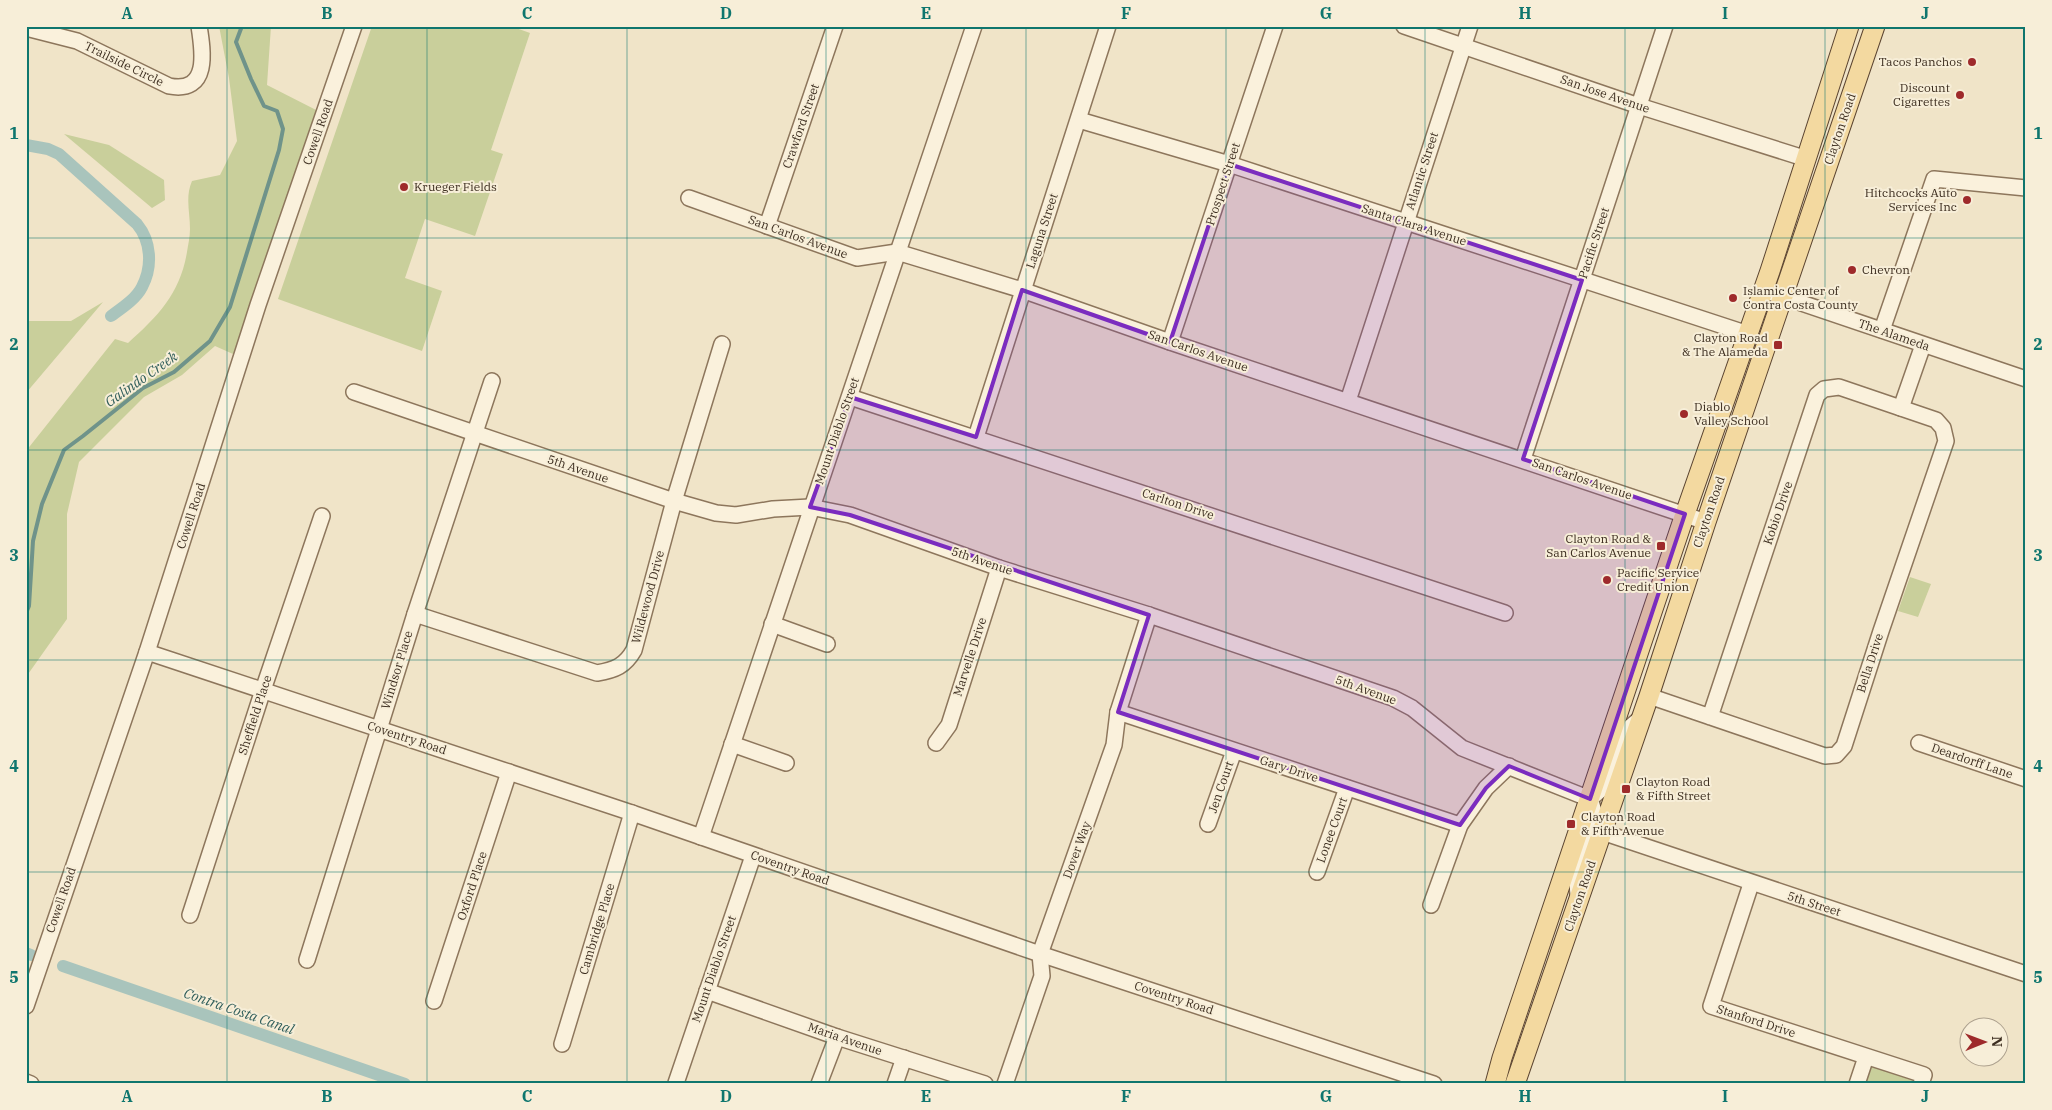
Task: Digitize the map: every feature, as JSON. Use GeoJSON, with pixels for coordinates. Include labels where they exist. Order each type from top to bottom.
{"type":"FeatureCollection","features":[{"type":"Feature","properties":{"kind":"main road","name":"Clayton Road"},"geometry":{"type":"LineString","coordinates":[[1495,1084],[1502,1058],[1685,514],[1763,290],[1850,26]]}},
{"type":"Feature","properties":{"kind":"main road","name":"Clayton Road"},"geometry":{"type":"LineString","coordinates":[[1515,1084],[1649,696],[1706,522],[1875,26]]}},
{"type":"Feature","properties":{"kind":"street","name":"Trailside Circle"},"geometry":{"type":"LineString","coordinates":[[26,28],[77,41],[169,86],[178,88],[189,85],[197,78],[202,67],[203,52],[199,26]]}},
{"type":"Feature","properties":{"kind":"street","name":"Cowell Road"},"geometry":{"type":"LineString","coordinates":[[26,1006],[147,652],[258,305],[354,26]]}},
{"type":"Feature","properties":{"kind":"street","name":"Crawford Street"},"geometry":{"type":"LineString","coordinates":[[767,226],[835,26]]}},
{"type":"Feature","properties":{"kind":"street","name":"Mount Diablo Street"},"geometry":{"type":"LineString","coordinates":[[701,837],[810,507],[850,397],[974,26]]}},
{"type":"Feature","properties":{"kind":"street","name":"Laguna Street"},"geometry":{"type":"LineString","coordinates":[[976,437],[1108,26]]}},
{"type":"Feature","properties":{"kind":"street","name":"Prospect Street"},"geometry":{"type":"LineString","coordinates":[[1170,342],[1275,26]]}},
{"type":"Feature","properties":{"kind":"street","name":"San Jose Avenue"},"geometry":{"type":"LineString","coordinates":[[1404,26],[1639,106],[1807,159]]}},
{"type":"Feature","properties":{"kind":"street","name":"Atlantic Street"},"geometry":{"type":"LineString","coordinates":[[1348,401],[1470,26]]}},
{"type":"Feature","properties":{"kind":"street","name":"Pacific Street"},"geometry":{"type":"LineString","coordinates":[[1523,459],[1665,26]]}},
{"type":"Feature","properties":{"kind":"street","name":"Santa Clara Avenue"},"geometry":{"type":"LineString","coordinates":[[1079,120],[1229,164],[1748,334]]}},
{"type":"Feature","properties":{"kind":"street"},"geometry":{"type":"LineString","coordinates":[[1882,330],[1934,179],[2023,188]]}},
{"type":"Feature","properties":{"kind":"street","name":"San Carlos Avenue"},"geometry":{"type":"LineString","coordinates":[[688,198],[857,258],[897,252],[1022,290],[1170,342],[1706,522]]}},
{"type":"Feature","properties":{"kind":"street","name":"The Alameda"},"geometry":{"type":"LineString","coordinates":[[1763,290],[2026,379]]}},
{"type":"Feature","properties":{"kind":"street","name":"Wildewood Drive"},"geometry":{"type":"LineString","coordinates":[[415,614],[597,673],[615,670],[628,660],[634,650],[674,501],[722,344]]}},
{"type":"Feature","properties":{"kind":"street"},"geometry":{"type":"LineString","coordinates":[[1901,408],[1924,345]]}},
{"type":"Feature","properties":{"kind":"street","name":"Windsor Place"},"geometry":{"type":"LineString","coordinates":[[307,960],[415,614],[473,433],[492,381]]}},
{"type":"Feature","properties":{"kind":"street","name":"Kobio Drive"},"geometry":{"type":"LineString","coordinates":[[1710,717],[1817,395],[1824,389],[1838,387],[1901,408]]}},
{"type":"Feature","properties":{"kind":"street","name":"5th Avenue"},"geometry":{"type":"LineString","coordinates":[[354,392],[674,501],[716,513],[736,515],[774,509],[810,507],[850,514],[999,568],[1149,615],[1393,698],[1412,708],[1462,748],[1590,799]]}},
{"type":"Feature","properties":{"kind":"street","name":"Carlton Drive"},"geometry":{"type":"LineString","coordinates":[[850,397],[1505,613]]}},
{"type":"Feature","properties":{"kind":"street","name":"Bella Drive"},"geometry":{"type":"LineString","coordinates":[[1649,696],[1825,756],[1836,755],[1844,746],[1878,638],[1946,441],[1946,433],[1936,420],[1901,408]]}},
{"type":"Feature","properties":{"kind":"street","name":"Sheffield Place"},"geometry":{"type":"LineString","coordinates":[[190,915],[322,516]]}},
{"type":"Feature","properties":{"kind":"street","name":"Marvelle Drive"},"geometry":{"type":"LineString","coordinates":[[936,743],[948,725],[999,568]]}},
{"type":"Feature","properties":{"kind":"street","name":"Dover Way"},"geometry":{"type":"LineString","coordinates":[[1004,1084],[1042,976],[1040,954],[1114,745],[1118,712],[1149,615]]}},
{"type":"Feature","properties":{"kind":"street"},"geometry":{"type":"LineString","coordinates":[[772,624],[827,644]]}},
{"type":"Feature","properties":{"kind":"street","name":"Coventry Road"},"geometry":{"type":"LineString","coordinates":[[147,652],[509,772],[1040,954],[1434,1084]]}},
{"type":"Feature","properties":{"kind":"street","name":"Gary Drive"},"geometry":{"type":"LineString","coordinates":[[1118,712],[1460,825]]}},
{"type":"Feature","properties":{"kind":"street"},"geometry":{"type":"LineString","coordinates":[[1579,900],[1576,872],[1596,817],[1590,799],[1605,786],[1624,733],[1641,718]]}},
{"type":"Feature","properties":{"kind":"street","name":"Deardorff Lane"},"geometry":{"type":"LineString","coordinates":[[1919,742],[2026,779]]}},
{"type":"Feature","properties":{"kind":"street"},"geometry":{"type":"LineString","coordinates":[[732,744],[786,763]]}},
{"type":"Feature","properties":{"kind":"street","name":"Jen Court"},"geometry":{"type":"LineString","coordinates":[[1208,824],[1234,750]]}},
{"type":"Feature","properties":{"kind":"street"},"geometry":{"type":"LineString","coordinates":[[1431,905],[1460,825],[1486,788],[1509,766]]}},
{"type":"Feature","properties":{"kind":"street","name":"Oxford Place"},"geometry":{"type":"LineString","coordinates":[[434,1000],[509,772]]}},
{"type":"Feature","properties":{"kind":"street","name":"Lonee Court"},"geometry":{"type":"LineString","coordinates":[[1317,872],[1347,788]]}},
{"type":"Feature","properties":{"kind":"street","name":"Cambridge Place"},"geometry":{"type":"LineString","coordinates":[[562,1044],[632,814]]}},
{"type":"Feature","properties":{"kind":"street","name":"5th Street"},"geometry":{"type":"LineString","coordinates":[[1602,832],[1751,884],[2026,974]]}},
{"type":"Feature","properties":{"kind":"street","name":"Mount Diablo Street"},"geometry":{"type":"LineString","coordinates":[[676,1082],[753,856]]}},
{"type":"Feature","properties":{"kind":"street","name":"Stanford Drive"},"geometry":{"type":"LineString","coordinates":[[1751,884],[1711,1006],[1924,1075],[1922,1084]]}},
{"type":"Feature","properties":{"kind":"street","name":"Maria Avenue"},"geometry":{"type":"LineString","coordinates":[[707,991],[837,1037],[985,1084]]}},
{"type":"Feature","properties":{"kind":"street"},"geometry":{"type":"LineString","coordinates":[[819,1084],[837,1037]]}},
{"type":"Feature","properties":{"kind":"street"},"geometry":{"type":"LineString","coordinates":[[1857,1084],[1866,1057]]}},
{"type":"Feature","properties":{"kind":"street"},"geometry":{"type":"LineString","coordinates":[[895,1084],[904,1058]]}},
{"type":"Feature","properties":{"kind":"street"},"geometry":{"type":"LineString","coordinates":[[26,1082],[31,1084]]}},
{"type":"Feature","properties":{"kind":"highlighted area"},"geometry":{"type":"Polygon","coordinates":[[[1229,164],[1582,280],[1523,459],[1685,514],[1590,799],[1509,766],[1486,788],[1460,825],[1118,712],[1149,615],[850,515],[810,507],[850,397],[976,437],[1022,290],[1170,342],[1229,164]]]}},
{"type":"Feature","properties":{"kind":"green space"},"geometry":{"type":"Polygon","coordinates":[[[219,26],[271,26],[267,85],[324,114],[242,358],[215,346],[182,375],[144,397],[79,462],[67,514],[67,619],[26,677],[26,451],[115,339],[128,343],[139,333],[166,303],[179,280],[184,267],[189,238],[188,199],[192,181],[220,175],[237,141],[229,78],[219,26]]]}},
{"type":"Feature","properties":{"kind":"green space","name":"Krueger Fields"},"geometry":{"type":"Polygon","coordinates":[[[372,26],[516,26],[516,28],[530,33],[491,150],[503,154],[475,236],[425,219],[405,278],[442,291],[422,351],[278,299],[372,26]]]}},
{"type":"Feature","properties":{"kind":"green space"},"geometry":{"type":"Polygon","coordinates":[[[64,134],[109,145],[164,180],[165,200],[152,208],[64,134]]]}},
{"type":"Feature","properties":{"kind":"green space"},"geometry":{"type":"Polygon","coordinates":[[[103,302],[26,393],[26,321],[71,321],[103,302]]]}},
{"type":"Feature","properties":{"kind":"green space"},"geometry":{"type":"Polygon","coordinates":[[[1910,577],[1931,584],[1918,617],[1898,611],[1910,577]]]}},
{"type":"Feature","properties":{"kind":"green space"},"geometry":{"type":"Polygon","coordinates":[[[1866,1057],[1924,1075],[1921,1084],[1857,1084],[1866,1057]]]}},
{"type":"Feature","properties":{"kind":"waterway","name":"Galindo Creek"},"geometry":{"type":"LineString","coordinates":[[26,613],[29,606],[33,541],[42,504],[64,450],[143,388],[174,372],[210,341],[230,307],[279,150],[283,129],[277,111],[264,106],[236,42],[242,26]]}},
{"type":"Feature","properties":{"kind":"waterway","name":"Contra Costa Canal"},"geometry":{"type":"LineString","coordinates":[[26,145],[48,149],[59,154],[137,224],[142,231],[149,254],[146,279],[136,295],[111,316]]}},
{"type":"Feature","properties":{"kind":"waterway","name":"Contra Costa Canal"},"geometry":{"type":"LineString","coordinates":[[26,953],[31,955]]}},
{"type":"Feature","properties":{"kind":"waterway","name":"Contra Costa Canal"},"geometry":{"type":"LineString","coordinates":[[63,966],[405,1084]]}},
{"type":"Feature","properties":{"kind":"place","name":"Tacos Panchos"},"geometry":{"type":"Point","coordinates":[1972,62]}},
{"type":"Feature","properties":{"kind":"place","name":"Discount Cigarettes"},"geometry":{"type":"Point","coordinates":[1960,95]}},
{"type":"Feature","properties":{"kind":"place","name":"Krueger Fields"},"geometry":{"type":"Point","coordinates":[404,187]}},
{"type":"Feature","properties":{"kind":"place","name":"Hitchcocks Auto Services Inc"},"geometry":{"type":"Point","coordinates":[1967,200]}},
{"type":"Feature","properties":{"kind":"place","name":"Chevron"},"geometry":{"type":"Point","coordinates":[1852,270]}},
{"type":"Feature","properties":{"kind":"place","name":"Islamic Center of Contra Costa County"},"geometry":{"type":"Point","coordinates":[1733,298]}},
{"type":"Feature","properties":{"kind":"place","name":"Clayton Road & The Alameda"},"geometry":{"type":"Point","coordinates":[1778,345]}},
{"type":"Feature","properties":{"kind":"place","name":"Diablo Valley School"},"geometry":{"type":"Point","coordinates":[1684,414]}},
{"type":"Feature","properties":{"kind":"place","name":"Clayton Road & San Carlos Avenue"},"geometry":{"type":"Point","coordinates":[1661,546]}},
{"type":"Feature","properties":{"kind":"place","name":"Pacific Service Credit Union"},"geometry":{"type":"Point","coordinates":[1607,580]}},
{"type":"Feature","properties":{"kind":"place","name":"Clayton Road & Fifth Street"},"geometry":{"type":"Point","coordinates":[1626,789]}},
{"type":"Feature","properties":{"kind":"place","name":"Clayton Road & Fifth Avenue"},"geometry":{"type":"Point","coordinates":[1571,824]}}]}
